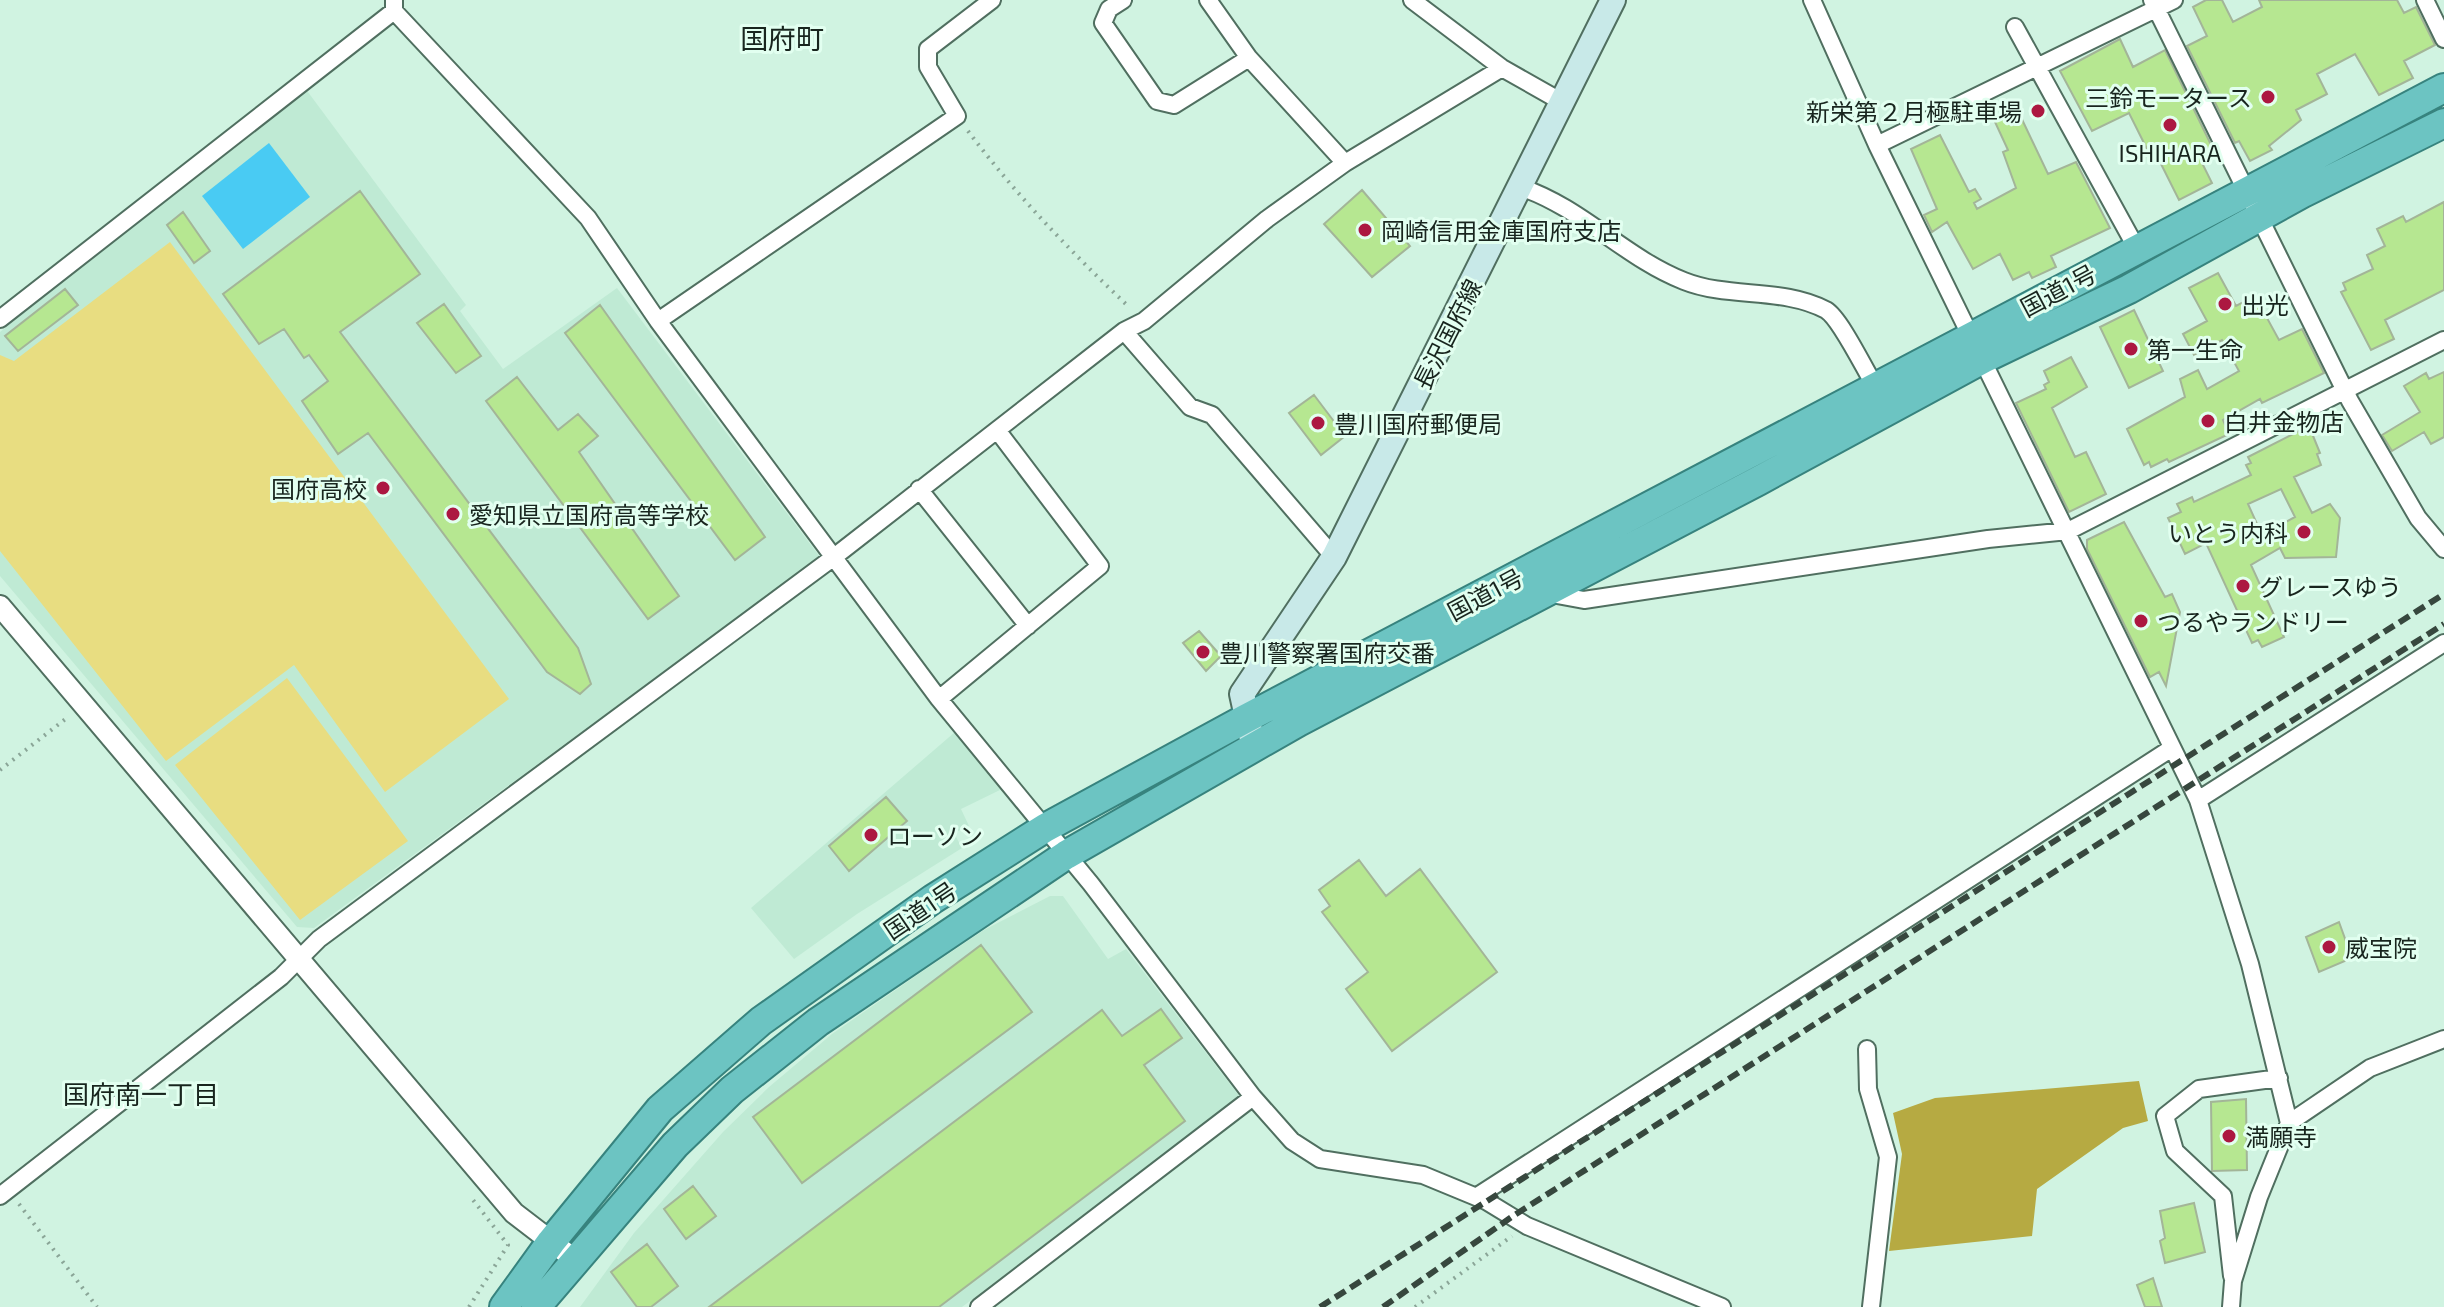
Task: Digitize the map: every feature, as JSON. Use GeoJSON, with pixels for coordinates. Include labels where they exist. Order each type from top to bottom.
{"type":"FeatureCollection","features":[{"type":"Feature","properties":{"kind":"highway","name":"国道1号"},"geometry":{"type":"LineString","coordinates":[[545,1303],[574,1259],[675,1145],[732,1090],[818,1022],[1066,855],[1255,745],[1544,593],[1977,347],[2137,249],[2444,88]]}},
{"type":"Feature","properties":{"kind":"highway","name":"国道1号"},"geometry":{"type":"LineString","coordinates":[[504,1307],[551,1242],[660,1109],[761,1021],[933,899],[1045,828],[1875,386],[2129,289],[2262,216],[2444,123]]}},
{"type":"Feature","properties":{"kind":"main road","name":"長沢国府線"},"geometry":{"type":"LineString","coordinates":[[1255,745],[1245,719],[1242,694],[1334,557],[1613,0]]}},
{"type":"Feature","properties":{"kind":"street"},"geometry":{"type":"LineString","coordinates":[[658,321],[957,116],[928,67],[928,49],[992,0]]}},
{"type":"Feature","properties":{"kind":"street"},"geometry":{"type":"LineString","coordinates":[[1123,0],[1109,9],[1103,23],[1157,101],[1174,105],[1249,58]]}},
{"type":"Feature","properties":{"kind":"street"},"geometry":{"type":"LineString","coordinates":[[1208,0],[1249,58],[1345,163]]}},
{"type":"Feature","properties":{"kind":"street"},"geometry":{"type":"LineString","coordinates":[[1412,0],[1502,68],[1562,102]]}},
{"type":"Feature","properties":{"kind":"street"},"geometry":{"type":"LineString","coordinates":[[1812,0],[1877,145],[2198,800],[2250,964],[2289,1123]]}},
{"type":"Feature","properties":{"kind":"street"},"geometry":{"type":"LineString","coordinates":[[1877,145],[2038,67],[2155,5],[2174,0]]}},
{"type":"Feature","properties":{"kind":"street"},"geometry":{"type":"LineString","coordinates":[[2425,0],[2444,39]]}},
{"type":"Feature","properties":{"kind":"street"},"geometry":{"type":"LineString","coordinates":[[0,319],[394,5],[588,218],[658,321],[939,699],[1045,828],[1253,1097],[1292,1141],[1320,1159],[1423,1175],[1476,1197],[1527,1226],[1722,1307]]}},
{"type":"Feature","properties":{"kind":"street"},"geometry":{"type":"LineString","coordinates":[[2155,5],[2262,216],[2345,391],[2418,518],[2444,549]]}},
{"type":"Feature","properties":{"kind":"street"},"geometry":{"type":"LineString","coordinates":[[2015,27],[2137,249]]}},
{"type":"Feature","properties":{"kind":"street"},"geometry":{"type":"LineString","coordinates":[[4,1193],[300,959],[319,939],[402,876],[442,851],[834,557],[1124,331],[1144,321],[1267,219],[1345,163],[1502,68]]}},
{"type":"Feature","properties":{"kind":"street"},"geometry":{"type":"LineString","coordinates":[[1520,187],[1547,196],[1683,281],[1738,295],[1792,298],[1829,311],[1875,386]]}},
{"type":"Feature","properties":{"kind":"street"},"geometry":{"type":"LineString","coordinates":[[1124,331],[1190,407],[1212,415],[1334,557]]}},
{"type":"Feature","properties":{"kind":"street"},"geometry":{"type":"LineString","coordinates":[[1544,593],[1584,600],[1988,539],[2068,531],[2444,340]]}},
{"type":"Feature","properties":{"kind":"street"},"geometry":{"type":"LineString","coordinates":[[939,699],[1100,566],[997,430]]}},
{"type":"Feature","properties":{"kind":"street"},"geometry":{"type":"LineString","coordinates":[[919,489],[1028,626]]}},
{"type":"Feature","properties":{"kind":"street"},"geometry":{"type":"LineString","coordinates":[[0,606],[514,1213],[574,1259]]}},
{"type":"Feature","properties":{"kind":"street"},"geometry":{"type":"LineString","coordinates":[[2198,800],[2444,643]]}},
{"type":"Feature","properties":{"kind":"street"},"geometry":{"type":"LineString","coordinates":[[1476,1197],[2172,748]]}},
{"type":"Feature","properties":{"kind":"street"},"geometry":{"type":"LineString","coordinates":[[2233,1281],[2259,1197],[2289,1123],[2370,1068],[2444,1039]]}},
{"type":"Feature","properties":{"kind":"street"},"geometry":{"type":"LineString","coordinates":[[1867,1049],[1868,1089],[1888,1157],[1871,1307]]}},
{"type":"Feature","properties":{"kind":"street"},"geometry":{"type":"LineString","coordinates":[[2231,1307],[2233,1281],[2223,1196],[2175,1151],[2165,1116],[2199,1089],[2279,1078]]}},
{"type":"Feature","properties":{"kind":"street"},"geometry":{"type":"LineString","coordinates":[[979,1307],[1253,1097]]}},
{"type":"Feature","properties":{"kind":"path"},"geometry":{"type":"LineString","coordinates":[[957,116],[1001,175],[1144,321]]}},
{"type":"Feature","properties":{"kind":"path"},"geometry":{"type":"LineString","coordinates":[[0,770],[82,706]]}},
{"type":"Feature","properties":{"kind":"path"},"geometry":{"type":"LineString","coordinates":[[467,1188],[508,1245],[469,1307]]}},
{"type":"Feature","properties":{"kind":"path"},"geometry":{"type":"LineString","coordinates":[[4,1193],[97,1307]]}},
{"type":"Feature","properties":{"kind":"path"},"geometry":{"type":"LineString","coordinates":[[1415,1307],[1527,1226]]}},
{"type":"Feature","properties":{"kind":"shaded area","name":"国府高校"},"geometry":{"type":"Polygon","coordinates":[[[305,88],[466,305],[460,311],[503,369],[617,288],[820,557],[314,928],[297,927],[0,576],[0,332],[305,88]]]}},
{"type":"Feature","properties":{"kind":"shaded area"},"geometry":{"type":"Polygon","coordinates":[[[170,242],[509,699],[385,792],[294,665],[166,761],[0,551],[0,355],[14,361],[170,242]]]}},
{"type":"Feature","properties":{"kind":"shaded area"},"geometry":{"type":"Polygon","coordinates":[[[287,678],[408,841],[300,920],[175,765],[287,678]]]}},
{"type":"Feature","properties":{"kind":"shaded area"},"geometry":{"type":"Polygon","coordinates":[[[955,732],[1002,789],[961,809],[969,826],[954,833],[962,848],[857,914],[794,959],[751,908],[955,732]]]}},
{"type":"Feature","properties":{"kind":"shaded area"},"geometry":{"type":"Polygon","coordinates":[[[1050,896],[1063,896],[1108,959],[1126,949],[1240,1097],[962,1307],[580,1307],[634,1233],[723,1132],[769,1087],[832,1034],[923,971],[984,930],[1050,896]]]}},
{"type":"Feature","properties":{"kind":"shaded area"},"geometry":{"type":"Polygon","coordinates":[[[2139,1081],[2148,1121],[2123,1128],[2037,1189],[2032,1236],[1889,1251],[1902,1154],[1893,1113],[1935,1098],[2139,1081]]]}},
{"type":"Feature","properties":{"kind":"water"},"geometry":{"type":"Polygon","coordinates":[[[269,143],[310,197],[243,249],[202,196],[269,143]]]}},
{"type":"Feature","properties":{"kind":"building"},"geometry":{"type":"Polygon","coordinates":[[[2206,0],[2222,0],[2233,22],[2262,7],[2259,0],[2397,0],[2404,13],[2416,7],[2435,45],[2404,61],[2413,78],[2379,95],[2355,54],[2317,74],[2327,94],[2296,110],[2301,120],[2269,146],[2272,150],[2250,161],[2239,141],[2235,143],[2187,46],[2207,36],[2193,7],[2206,0]]]}},
{"type":"Feature","properties":{"kind":"building"},"geometry":{"type":"Polygon","coordinates":[[[2120,39],[2133,67],[2165,50],[2215,153],[2201,161],[2212,183],[2179,200],[2154,150],[2149,153],[2129,113],[2092,131],[2060,71],[2120,39]]]}},
{"type":"Feature","properties":{"kind":"building"},"geometry":{"type":"Polygon","coordinates":[[[2018,111],[2048,174],[2076,162],[2110,228],[2051,256],[2056,267],[2032,278],[2029,272],[2013,280],[2000,254],[1973,269],[1947,222],[1932,232],[1924,215],[1937,209],[1911,149],[1940,135],[1969,192],[1975,189],[1981,199],[1974,203],[1977,209],[2016,188],[2003,152],[2008,150],[1995,122],[2018,111]]]}},
{"type":"Feature","properties":{"kind":"building"},"geometry":{"type":"Polygon","coordinates":[[[1362,190],[1410,246],[1372,277],[1324,224],[1362,190]]]}},
{"type":"Feature","properties":{"kind":"building"},"geometry":{"type":"Polygon","coordinates":[[[360,191],[420,274],[340,332],[578,648],[591,684],[580,694],[547,672],[368,433],[338,454],[302,401],[328,381],[309,355],[304,358],[284,329],[259,344],[223,294],[360,191]]]}},
{"type":"Feature","properties":{"kind":"building"},"geometry":{"type":"Polygon","coordinates":[[[2444,202],[2444,290],[2385,320],[2394,339],[2371,350],[2341,292],[2346,290],[2343,283],[2373,269],[2367,255],[2385,246],[2377,229],[2403,216],[2406,222],[2444,202]]]}},
{"type":"Feature","properties":{"kind":"building"},"geometry":{"type":"Polygon","coordinates":[[[183,212],[210,251],[194,263],[167,225],[183,212]]]}},
{"type":"Feature","properties":{"kind":"building"},"geometry":{"type":"Polygon","coordinates":[[[2218,273],[2236,306],[2255,296],[2279,340],[2302,329],[2324,373],[2262,403],[2260,399],[2223,420],[2229,434],[2169,462],[2167,459],[2151,467],[2149,462],[2144,465],[2127,429],[2185,397],[2180,379],[2198,370],[2207,389],[2239,371],[2222,340],[2194,355],[2183,334],[2207,321],[2189,288],[2218,273]]]}},
{"type":"Feature","properties":{"kind":"building"},"geometry":{"type":"Polygon","coordinates":[[[65,289],[78,305],[18,351],[5,336],[65,289]]]}},
{"type":"Feature","properties":{"kind":"building"},"geometry":{"type":"Polygon","coordinates":[[[444,304],[481,356],[456,373],[417,323],[444,304]]]}},
{"type":"Feature","properties":{"kind":"building"},"geometry":{"type":"Polygon","coordinates":[[[600,305],[765,537],[735,560],[565,333],[600,305]]]}},
{"type":"Feature","properties":{"kind":"building","name":"第一生命"},"geometry":{"type":"Polygon","coordinates":[[[2134,310],[2163,371],[2129,388],[2100,327],[2134,310]]]}},
{"type":"Feature","properties":{"kind":"building"},"geometry":{"type":"Polygon","coordinates":[[[2071,357],[2087,387],[2052,408],[2075,457],[2086,452],[2106,494],[2069,512],[2016,403],[2046,389],[2044,385],[2049,382],[2044,371],[2071,357]]]}},
{"type":"Feature","properties":{"kind":"building"},"geometry":{"type":"Polygon","coordinates":[[[2444,372],[2444,437],[2431,444],[2424,432],[2392,451],[2382,435],[2420,412],[2404,386],[2426,373],[2429,379],[2444,372]]]}},
{"type":"Feature","properties":{"kind":"building"},"geometry":{"type":"Polygon","coordinates":[[[517,377],[558,430],[578,414],[598,436],[579,452],[679,596],[648,619],[486,401],[517,377]]]}},
{"type":"Feature","properties":{"kind":"building"},"geometry":{"type":"Polygon","coordinates":[[[1314,395],[1345,436],[1321,455],[1289,413],[1314,395]]]}},
{"type":"Feature","properties":{"kind":"building"},"geometry":{"type":"Polygon","coordinates":[[[2309,426],[2320,453],[2317,454],[2321,465],[2294,477],[2312,513],[2330,504],[2340,518],[2336,557],[2285,558],[2280,548],[2251,565],[2284,637],[2262,647],[2258,640],[2252,643],[2206,543],[2185,554],[2168,518],[2181,512],[2177,504],[2192,497],[2194,502],[2251,475],[2246,465],[2251,463],[2248,457],[2309,426]],[[2281,489],[2248,504],[2262,535],[2295,517],[2281,489]]]}},
{"type":"Feature","properties":{"kind":"building"},"geometry":{"type":"Polygon","coordinates":[[[2124,522],[2165,597],[2172,594],[2180,612],[2166,686],[2159,672],[2150,677],[2087,549],[2087,540],[2124,522]]]}},
{"type":"Feature","properties":{"kind":"building"},"geometry":{"type":"Polygon","coordinates":[[[1199,631],[1221,656],[1206,671],[1183,643],[1199,631]]]}},
{"type":"Feature","properties":{"kind":"building"},"geometry":{"type":"Polygon","coordinates":[[[886,797],[907,821],[849,871],[829,846],[886,797]]]}},
{"type":"Feature","properties":{"kind":"building"},"geometry":{"type":"Polygon","coordinates":[[[1359,860],[1386,896],[1420,869],[1497,972],[1392,1051],[1346,989],[1368,972],[1322,912],[1330,906],[1319,890],[1359,860]]]}},
{"type":"Feature","properties":{"kind":"building","name":"威宝院"},"geometry":{"type":"Polygon","coordinates":[[[2339,922],[2352,958],[2319,972],[2306,937],[2339,922]]]}},
{"type":"Feature","properties":{"kind":"building"},"geometry":{"type":"Polygon","coordinates":[[[981,945],[1032,1012],[802,1183],[753,1117],[981,945]]]}},
{"type":"Feature","properties":{"kind":"building"},"geometry":{"type":"Polygon","coordinates":[[[1161,1009],[1182,1038],[1144,1065],[1185,1121],[939,1307],[709,1307],[1102,1010],[1122,1036],[1161,1009]]]}},
{"type":"Feature","properties":{"kind":"building","name":"満願寺"},"geometry":{"type":"Polygon","coordinates":[[[2246,1099],[2247,1170],[2212,1171],[2211,1102],[2246,1099]]]}},
{"type":"Feature","properties":{"kind":"building"},"geometry":{"type":"Polygon","coordinates":[[[693,1186],[716,1216],[686,1239],[664,1209],[693,1186]]]}},
{"type":"Feature","properties":{"kind":"building"},"geometry":{"type":"Polygon","coordinates":[[[2194,1203],[2205,1252],[2165,1263],[2160,1241],[2165,1238],[2160,1211],[2194,1203]]]}},
{"type":"Feature","properties":{"kind":"building"},"geometry":{"type":"Polygon","coordinates":[[[647,1244],[678,1286],[651,1307],[637,1307],[611,1272],[647,1244]]]}},
{"type":"Feature","properties":{"kind":"building"},"geometry":{"type":"Polygon","coordinates":[[[2153,1278],[2162,1307],[2145,1307],[2137,1285],[2153,1278]]]}},
{"type":"Feature","properties":{"kind":"railway"},"geometry":{"type":"LineString","coordinates":[[1320,1307],[2444,594]]}},
{"type":"Feature","properties":{"kind":"railway"},"geometry":{"type":"LineString","coordinates":[[1383,1307],[1513,1216],[2444,624]]}},
{"type":"Feature","properties":{"kind":"place","name":"三鈴モータース"},"geometry":{"type":"Point","coordinates":[2268,97]}},
{"type":"Feature","properties":{"kind":"place","name":"新栄第２月極駐車場"},"geometry":{"type":"Point","coordinates":[2038,111]}},
{"type":"Feature","properties":{"kind":"place","name":"ISHIHARA"},"geometry":{"type":"Point","coordinates":[2170,125]}},
{"type":"Feature","properties":{"kind":"place","name":"岡崎信用金庫国府支店"},"geometry":{"type":"Point","coordinates":[1365,230]}},
{"type":"Feature","properties":{"kind":"place","name":"出光"},"geometry":{"type":"Point","coordinates":[2225,304]}},
{"type":"Feature","properties":{"kind":"place","name":"第一生命"},"geometry":{"type":"Point","coordinates":[2131,349]}},
{"type":"Feature","properties":{"kind":"place","name":"白井金物店"},"geometry":{"type":"Point","coordinates":[2208,421]}},
{"type":"Feature","properties":{"kind":"place","name":"豊川国府郵便局"},"geometry":{"type":"Point","coordinates":[1318,423]}},
{"type":"Feature","properties":{"kind":"place","name":"国府高校"},"geometry":{"type":"Point","coordinates":[383,488]}},
{"type":"Feature","properties":{"kind":"place","name":"愛知県立国府高等学校"},"geometry":{"type":"Point","coordinates":[453,514]}},
{"type":"Feature","properties":{"kind":"place","name":"いとう内科"},"geometry":{"type":"Point","coordinates":[2304,532]}},
{"type":"Feature","properties":{"kind":"place","name":"グレースゆう"},"geometry":{"type":"Point","coordinates":[2243,586]}},
{"type":"Feature","properties":{"kind":"place","name":"つるやランドリー"},"geometry":{"type":"Point","coordinates":[2141,621]}},
{"type":"Feature","properties":{"kind":"place","name":"豊川警察署国府交番"},"geometry":{"type":"Point","coordinates":[1203,652]}},
{"type":"Feature","properties":{"kind":"place","name":"ローソン"},"geometry":{"type":"Point","coordinates":[871,835]}},
{"type":"Feature","properties":{"kind":"place","name":"威宝院"},"geometry":{"type":"Point","coordinates":[2329,947]}},
{"type":"Feature","properties":{"kind":"place","name":"満願寺"},"geometry":{"type":"Point","coordinates":[2229,1136]}},
{"type":"Feature","properties":{"kind":"district","name":"国府町"},"geometry":{"type":"Point","coordinates":[782,38]}},
{"type":"Feature","properties":{"kind":"district","name":"国府南一丁目"},"geometry":{"type":"Point","coordinates":[141,1093]}}]}
